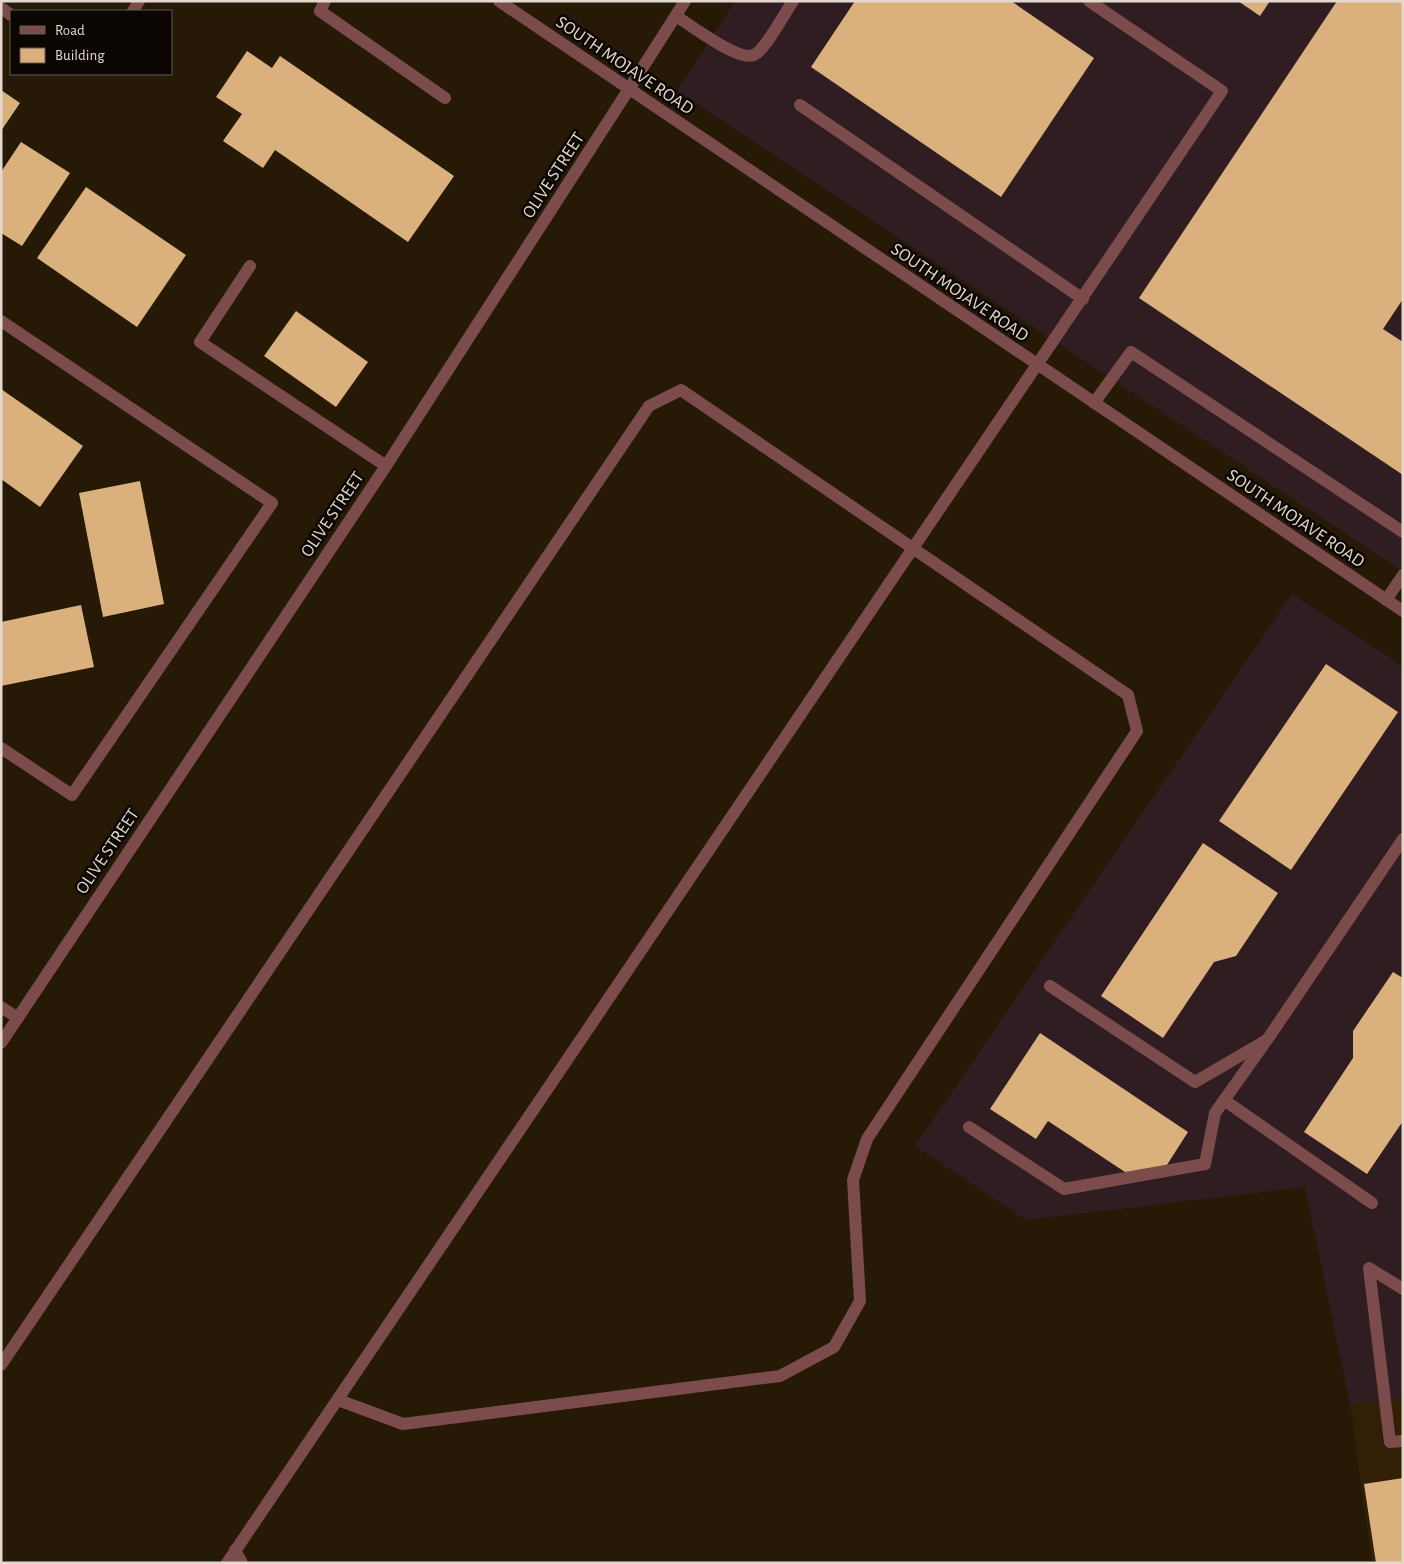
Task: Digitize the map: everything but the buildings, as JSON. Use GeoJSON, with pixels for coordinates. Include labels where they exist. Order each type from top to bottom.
{"type":"FeatureCollection","features":[{"type":"Feature","properties":{"kind":"street"},"geometry":{"type":"LineString","coordinates":[[325,1],[320,11],[445,98]]}},
{"type":"Feature","properties":{"kind":"street","name":"SOUTH MOJAVE ROAD"},"geometry":{"type":"LineString","coordinates":[[499,1],[1403,611]]}},
{"type":"Feature","properties":{"kind":"street","name":"OLIVE STREET"},"geometry":{"type":"LineString","coordinates":[[1,1043],[386,466],[685,1]]}},
{"type":"Feature","properties":{"kind":"street"},"geometry":{"type":"LineString","coordinates":[[676,16],[737,54],[750,56],[760,51],[793,1]]}},
{"type":"Feature","properties":{"kind":"street"},"geometry":{"type":"LineString","coordinates":[[227,1563],[1222,91],[1088,1]]}},
{"type":"Feature","properties":{"kind":"street"},"geometry":{"type":"LineString","coordinates":[[800,106],[1082,299]]}},
{"type":"Feature","properties":{"kind":"street"},"geometry":{"type":"LineString","coordinates":[[250,266],[200,342],[386,466]]}},
{"type":"Feature","properties":{"kind":"street"},"geometry":{"type":"LineString","coordinates":[[1,321],[272,503],[72,795],[1,748]]}},
{"type":"Feature","properties":{"kind":"street"},"geometry":{"type":"LineString","coordinates":[[1094,402],[1131,352],[1403,532]]}},
{"type":"Feature","properties":{"kind":"street"},"geometry":{"type":"LineString","coordinates":[[1,1365],[649,406],[682,390],[1128,695],[1137,731],[867,1139],[853,1180],[860,1301],[834,1347],[780,1376],[403,1424],[338,1400]]}},
{"type":"Feature","properties":{"kind":"street"},"geometry":{"type":"LineString","coordinates":[[1386,600],[1403,575]]}},
{"type":"Feature","properties":{"kind":"street"},"geometry":{"type":"LineString","coordinates":[[969,1127],[1064,1189],[1205,1164],[1215,1113],[1267,1040],[1403,839]]}},
{"type":"Feature","properties":{"kind":"street"},"geometry":{"type":"LineString","coordinates":[[1050,986],[1195,1082],[1267,1040]]}},
{"type":"Feature","properties":{"kind":"street"},"geometry":{"type":"LineString","coordinates":[[1,1007],[18,1018]]}},
{"type":"Feature","properties":{"kind":"street"},"geometry":{"type":"LineString","coordinates":[[1224,1100],[1372,1203]]}},
{"type":"Feature","properties":{"kind":"street"},"geometry":{"type":"LineString","coordinates":[[1403,1289],[1369,1268],[1390,1442],[1403,1441]]}},
{"type":"Feature","properties":{"kind":"street"},"geometry":{"type":"LineString","coordinates":[[235,1550],[242,1563]]}},
{"type":"Feature","properties":{"kind":"shaded area"},"geometry":{"type":"Polygon","coordinates":[[[735,1],[1403,1],[1403,572],[677,91],[735,1]]]}},
{"type":"Feature","properties":{"kind":"shaded area"},"geometry":{"type":"Polygon","coordinates":[[[1292,594],[1403,666],[1403,1397],[1350,1405],[1305,1187],[1026,1220],[915,1146],[1292,594]]]}},
{"type":"Feature","properties":{"kind":"shaded area"},"geometry":{"type":"Polygon","coordinates":[[[1403,1397],[1403,1563],[1372,1563],[1350,1405],[1403,1397]]]}}]}
